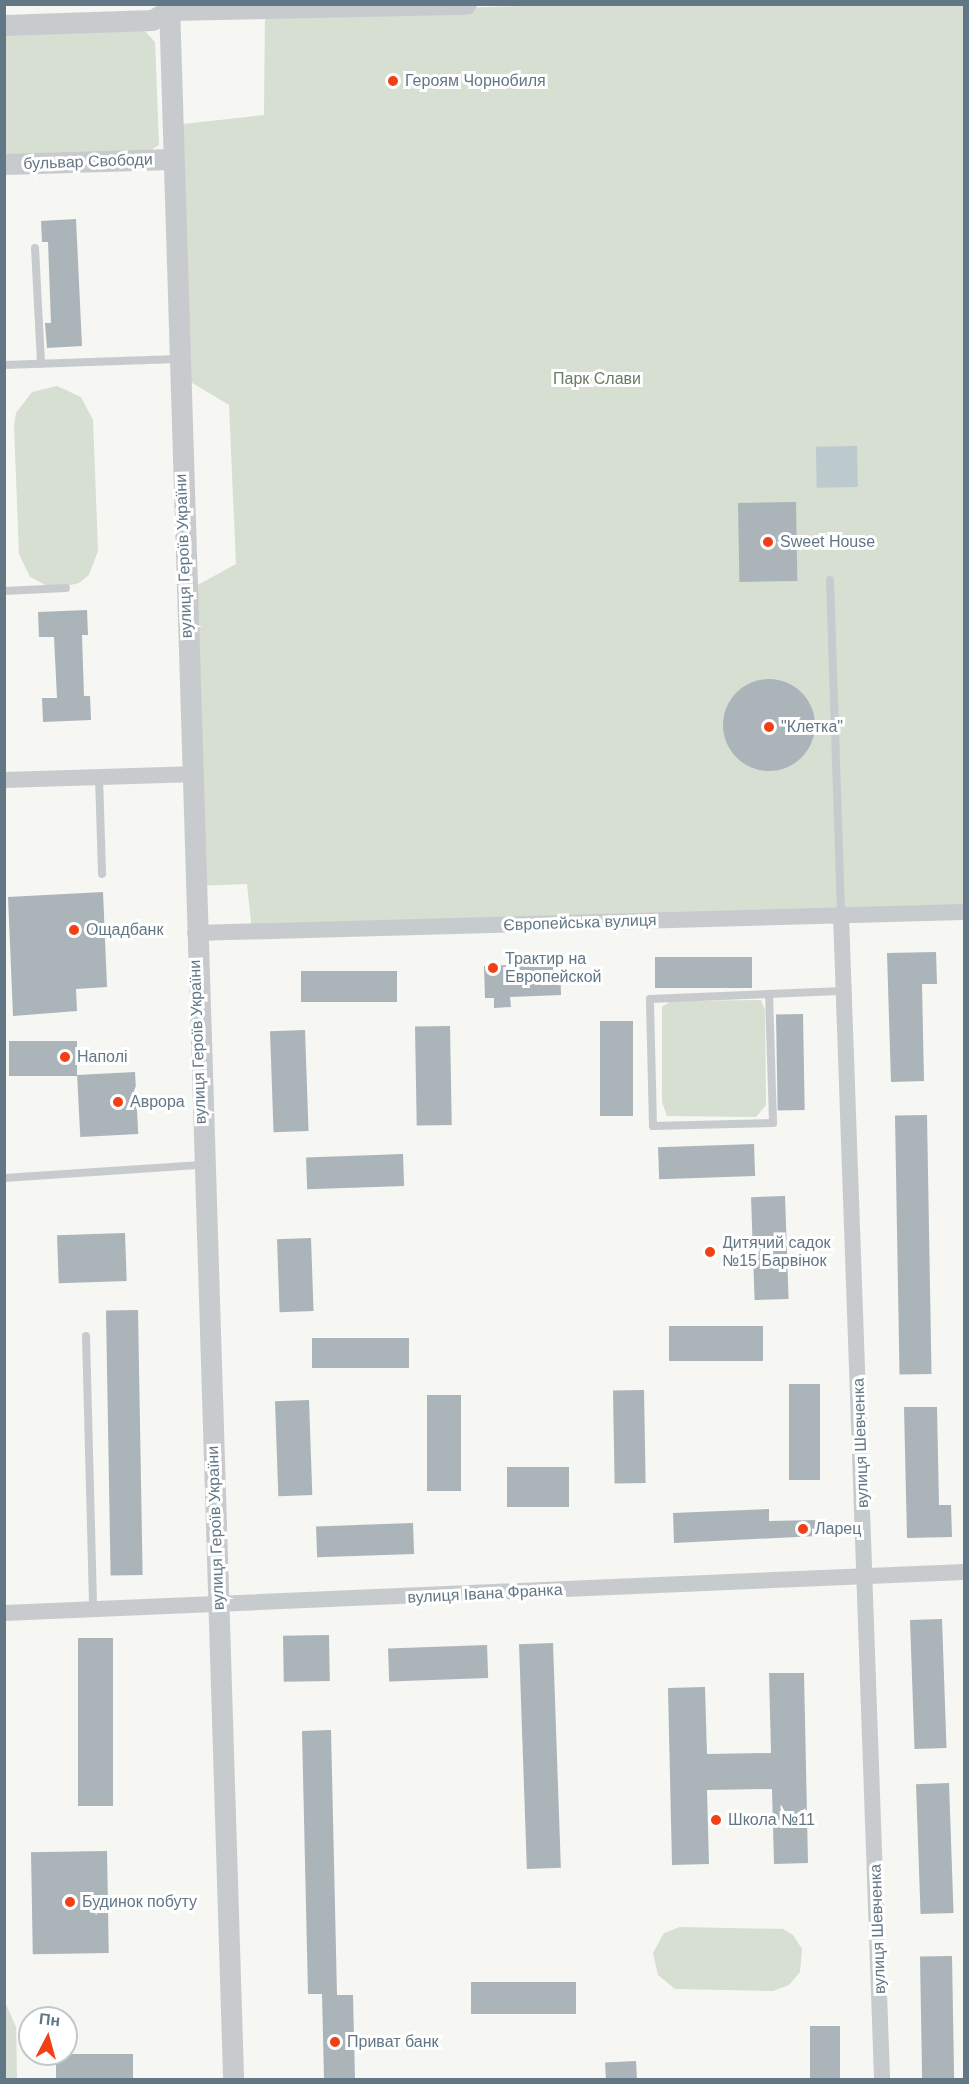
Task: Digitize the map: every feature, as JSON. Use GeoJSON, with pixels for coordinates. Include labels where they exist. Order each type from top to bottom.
{"type":"FeatureCollection","features":[{"type":"Feature","properties":{"kind":"street"},"geometry":{"type":"LineString","coordinates":[[4,25],[152,20],[169,7],[466,4]]}},
{"type":"Feature","properties":{"kind":"street","name":"вулиця Героїв України"},"geometry":{"type":"LineString","coordinates":[[169,7],[202,1165],[219,1606],[233,2079]]}},
{"type":"Feature","properties":{"kind":"street","name":"бульвар Свободи"},"geometry":{"type":"LineString","coordinates":[[4,164],[172,159]]}},
{"type":"Feature","properties":{"kind":"street"},"geometry":{"type":"LineString","coordinates":[[4,780],[190,774]]}},
{"type":"Feature","properties":{"kind":"street","name":"Європейська вулиця"},"geometry":{"type":"LineString","coordinates":[[195,933],[964,912]]}},
{"type":"Feature","properties":{"kind":"street","name":"вулиця Шевченка"},"geometry":{"type":"LineString","coordinates":[[841,915],[882,2079]]}},
{"type":"Feature","properties":{"kind":"street","name":"вулиця Івана Франка"},"geometry":{"type":"LineString","coordinates":[[4,1613],[219,1606],[964,1572]]}},
{"type":"Feature","properties":{"kind":"lane"},"geometry":{"type":"LineString","coordinates":[[35,248],[41,364]]}},
{"type":"Feature","properties":{"kind":"lane"},"geometry":{"type":"LineString","coordinates":[[4,365],[178,359]]}},
{"type":"Feature","properties":{"kind":"lane"},"geometry":{"type":"LineString","coordinates":[[830,580],[841,915]]}},
{"type":"Feature","properties":{"kind":"lane"},"geometry":{"type":"LineString","coordinates":[[4,591],[66,588]]}},
{"type":"Feature","properties":{"kind":"lane"},"geometry":{"type":"LineString","coordinates":[[99,777],[102,874]]}},
{"type":"Feature","properties":{"kind":"lane"},"geometry":{"type":"LineString","coordinates":[[769,994],[772,1123],[653,1126],[650,999],[769,994],[844,992]]}},
{"type":"Feature","properties":{"kind":"lane"},"geometry":{"type":"LineString","coordinates":[[4,1178],[202,1165]]}},
{"type":"Feature","properties":{"kind":"lane"},"geometry":{"type":"LineString","coordinates":[[86,1336],[93,1610]]}},
{"type":"Feature","properties":{"kind":"green space","name":"Парк Слави"},"geometry":{"type":"Polygon","coordinates":[[[586,4],[964,5],[964,912],[252,932],[247,884],[193,886],[185,592],[236,564],[229,405],[179,375],[174,125],[264,115],[265,14],[586,4]]]}},
{"type":"Feature","properties":{"kind":"green space"},"geometry":{"type":"Polygon","coordinates":[[[144,30],[155,42],[159,145],[146,153],[5,158],[4,34],[144,30]]]}},
{"type":"Feature","properties":{"kind":"green space"},"geometry":{"type":"Polygon","coordinates":[[[57,386],[81,397],[93,420],[98,551],[89,575],[79,583],[53,589],[30,577],[19,554],[14,426],[16,413],[32,392],[57,386]]]}},
{"type":"Feature","properties":{"kind":"green space"},"geometry":{"type":"Polygon","coordinates":[[[761,1000],[765,1010],[766,1105],[756,1117],[667,1116],[662,1102],[662,1007],[671,1001],[761,1000]]]}},
{"type":"Feature","properties":{"kind":"green space"},"geometry":{"type":"Polygon","coordinates":[[[680,1927],[783,1929],[793,1935],[802,1949],[800,1972],[789,1985],[773,1991],[675,1989],[658,1975],[653,1953],[664,1933],[680,1927]]]}},
{"type":"Feature","properties":{"kind":"green space"},"geometry":{"type":"Polygon","coordinates":[[[5,2002],[16,2027],[17,2079],[5,2079],[5,2002]]]}},
{"type":"Feature","properties":{"kind":"shaded area"},"geometry":{"type":"Polygon","coordinates":[[[857,446],[858,487],[817,488],[816,447],[857,446]]]}},
{"type":"Feature","properties":{"kind":"building"},"geometry":{"type":"Polygon","coordinates":[[[76,219],[82,346],[47,348],[45,323],[51,323],[48,242],[42,242],[41,221],[76,219]]]}},
{"type":"Feature","properties":{"kind":"building","name":"Sweet House"},"geometry":{"type":"Polygon","coordinates":[[[796,502],[797,581],[739,582],[738,503],[796,502]]]}},
{"type":"Feature","properties":{"kind":"building"},"geometry":{"type":"Polygon","coordinates":[[[87,610],[88,635],[82,635],[84,696],[90,696],[91,720],[43,722],[42,698],[57,698],[54,637],[39,637],[38,612],[87,610]]]}},
{"type":"Feature","properties":{"kind":"building","name":"\"Клетка\""},"geometry":{"type":"Polygon","coordinates":[[[769,679],[786,683],[801,693],[811,708],[815,725],[811,742],[801,757],[786,767],[769,771],[752,767],[737,757],[727,742],[723,725],[727,708],[737,693],[752,683],[769,679]]]}},
{"type":"Feature","properties":{"kind":"building"},"geometry":{"type":"Polygon","coordinates":[[[103,892],[107,987],[76,989],[77,1011],[13,1016],[8,897],[103,892]]]}},
{"type":"Feature","properties":{"kind":"building"},"geometry":{"type":"Polygon","coordinates":[[[936,952],[937,984],[922,984],[924,1081],[891,1082],[887,953],[936,952]]]}},
{"type":"Feature","properties":{"kind":"building"},"geometry":{"type":"Polygon","coordinates":[[[655,957],[752,957],[752,988],[655,988],[655,957]]]}},
{"type":"Feature","properties":{"kind":"building"},"geometry":{"type":"Polygon","coordinates":[[[560,963],[561,995],[510,997],[511,1007],[494,1008],[494,998],[485,998],[484,966],[560,963]]]}},
{"type":"Feature","properties":{"kind":"building"},"geometry":{"type":"Polygon","coordinates":[[[301,971],[397,971],[397,1002],[301,1002],[301,971]]]}},
{"type":"Feature","properties":{"kind":"building"},"geometry":{"type":"Polygon","coordinates":[[[776,1014],[803,1014],[805,1110],[778,1110],[776,1014]]]}},
{"type":"Feature","properties":{"kind":"building"},"geometry":{"type":"Polygon","coordinates":[[[600,1021],[633,1021],[633,1116],[600,1116],[600,1021]]]}},
{"type":"Feature","properties":{"kind":"building"},"geometry":{"type":"Polygon","coordinates":[[[450,1026],[452,1125],[417,1126],[415,1027],[450,1026]]]}},
{"type":"Feature","properties":{"kind":"building"},"geometry":{"type":"Polygon","coordinates":[[[305,1030],[309,1131],[274,1132],[270,1031],[305,1030]]]}},
{"type":"Feature","properties":{"kind":"building"},"geometry":{"type":"Polygon","coordinates":[[[9,1041],[77,1041],[77,1076],[9,1076],[9,1041]]]}},
{"type":"Feature","properties":{"kind":"building"},"geometry":{"type":"Polygon","coordinates":[[[135,1072],[138,1134],[80,1137],[77,1075],[135,1072]]]}},
{"type":"Feature","properties":{"kind":"building"},"geometry":{"type":"Polygon","coordinates":[[[927,1115],[932,1374],[900,1375],[895,1116],[927,1115]]]}},
{"type":"Feature","properties":{"kind":"building"},"geometry":{"type":"Polygon","coordinates":[[[754,1144],[755,1176],[659,1179],[658,1147],[754,1144]]]}},
{"type":"Feature","properties":{"kind":"building"},"geometry":{"type":"Polygon","coordinates":[[[403,1154],[404,1186],[307,1189],[306,1157],[403,1154]]]}},
{"type":"Feature","properties":{"kind":"building"},"geometry":{"type":"Polygon","coordinates":[[[785,1196],[789,1299],[755,1300],[751,1197],[785,1196]]]}},
{"type":"Feature","properties":{"kind":"building"},"geometry":{"type":"Polygon","coordinates":[[[125,1233],[127,1281],[59,1283],[57,1235],[125,1233]]]}},
{"type":"Feature","properties":{"kind":"building"},"geometry":{"type":"Polygon","coordinates":[[[311,1238],[314,1311],[280,1312],[277,1239],[311,1238]]]}},
{"type":"Feature","properties":{"kind":"building"},"geometry":{"type":"Polygon","coordinates":[[[138,1310],[143,1575],[111,1576],[106,1311],[138,1310]]]}},
{"type":"Feature","properties":{"kind":"building"},"geometry":{"type":"Polygon","coordinates":[[[669,1326],[763,1326],[763,1361],[669,1361],[669,1326]]]}},
{"type":"Feature","properties":{"kind":"building"},"geometry":{"type":"Polygon","coordinates":[[[312,1338],[409,1338],[409,1368],[312,1368],[312,1338]]]}},
{"type":"Feature","properties":{"kind":"building"},"geometry":{"type":"Polygon","coordinates":[[[789,1384],[820,1384],[820,1480],[789,1480],[789,1384]]]}},
{"type":"Feature","properties":{"kind":"building"},"geometry":{"type":"Polygon","coordinates":[[[644,1390],[646,1483],[615,1484],[613,1391],[644,1390]]]}},
{"type":"Feature","properties":{"kind":"building"},"geometry":{"type":"Polygon","coordinates":[[[427,1395],[461,1395],[461,1491],[427,1491],[427,1395]]]}},
{"type":"Feature","properties":{"kind":"building"},"geometry":{"type":"Polygon","coordinates":[[[309,1400],[312,1495],[278,1496],[275,1401],[309,1400]]]}},
{"type":"Feature","properties":{"kind":"building"},"geometry":{"type":"Polygon","coordinates":[[[904,1407],[937,1407],[939,1505],[951,1505],[952,1537],[907,1538],[904,1407]]]}},
{"type":"Feature","properties":{"kind":"building"},"geometry":{"type":"Polygon","coordinates":[[[507,1467],[569,1467],[569,1507],[507,1507],[507,1467]]]}},
{"type":"Feature","properties":{"kind":"building"},"geometry":{"type":"Polygon","coordinates":[[[769,1509],[769,1521],[817,1520],[817,1536],[674,1543],[673,1513],[769,1509]]]}},
{"type":"Feature","properties":{"kind":"building"},"geometry":{"type":"Polygon","coordinates":[[[413,1523],[414,1554],[317,1557],[316,1526],[413,1523]]]}},
{"type":"Feature","properties":{"kind":"building"},"geometry":{"type":"Polygon","coordinates":[[[942,1619],[947,1748],[915,1749],[910,1620],[942,1619]]]}},
{"type":"Feature","properties":{"kind":"building"},"geometry":{"type":"Polygon","coordinates":[[[329,1635],[330,1681],[284,1682],[283,1636],[329,1635]]]}},
{"type":"Feature","properties":{"kind":"building"},"geometry":{"type":"Polygon","coordinates":[[[78,1638],[113,1638],[113,1806],[78,1806],[78,1638]]]}},
{"type":"Feature","properties":{"kind":"building"},"geometry":{"type":"Polygon","coordinates":[[[553,1643],[561,1868],[527,1869],[519,1644],[553,1643]]]}},
{"type":"Feature","properties":{"kind":"building"},"geometry":{"type":"Polygon","coordinates":[[[487,1645],[488,1678],[389,1681],[388,1648],[487,1645]]]}},
{"type":"Feature","properties":{"kind":"building"},"geometry":{"type":"Polygon","coordinates":[[[769,1673],[804,1673],[808,1863],[774,1864],[772,1789],[707,1790],[709,1864],[672,1865],[668,1688],[705,1687],[707,1754],[771,1753],[769,1673]]]}},
{"type":"Feature","properties":{"kind":"building"},"geometry":{"type":"Polygon","coordinates":[[[331,1730],[337,1995],[353,1995],[355,2079],[324,2079],[322,1994],[308,1994],[302,1731],[331,1730]]]}},
{"type":"Feature","properties":{"kind":"building"},"geometry":{"type":"Polygon","coordinates":[[[949,1783],[954,1913],[921,1914],[916,1784],[949,1783]]]}},
{"type":"Feature","properties":{"kind":"building","name":"Будинок побуту"},"geometry":{"type":"Polygon","coordinates":[[[107,1851],[109,1953],[33,1954],[31,1852],[107,1851]]]}},
{"type":"Feature","properties":{"kind":"building"},"geometry":{"type":"Polygon","coordinates":[[[952,1956],[954,2079],[922,2080],[920,1957],[952,1956]]]}},
{"type":"Feature","properties":{"kind":"building"},"geometry":{"type":"Polygon","coordinates":[[[471,1982],[576,1982],[576,2014],[471,2014],[471,1982]]]}},
{"type":"Feature","properties":{"kind":"building"},"geometry":{"type":"Polygon","coordinates":[[[810,2026],[840,2026],[840,2079],[810,2079],[810,2026]]]}},
{"type":"Feature","properties":{"kind":"building"},"geometry":{"type":"Polygon","coordinates":[[[78,2054],[133,2054],[133,2079],[56,2079],[56,2066],[78,2066],[78,2054]]]}},
{"type":"Feature","properties":{"kind":"building"},"geometry":{"type":"Polygon","coordinates":[[[636,2061],[637,2079],[606,2080],[605,2063],[636,2061]]]}},
{"type":"Feature","properties":{"kind":"place","name":"Героям Чорнобиля"},"geometry":{"type":"Point","coordinates":[393,81]}},
{"type":"Feature","properties":{"kind":"place","name":"Sweet House"},"geometry":{"type":"Point","coordinates":[768,542]}},
{"type":"Feature","properties":{"kind":"place","name":"\"Клетка\""},"geometry":{"type":"Point","coordinates":[769,727]}},
{"type":"Feature","properties":{"kind":"place","name":"Ощадбанк"},"geometry":{"type":"Point","coordinates":[74,930]}},
{"type":"Feature","properties":{"kind":"place","name":"Трактир на Европейской"},"geometry":{"type":"Point","coordinates":[493,968]}},
{"type":"Feature","properties":{"kind":"place","name":"Наполі"},"geometry":{"type":"Point","coordinates":[65,1057]}},
{"type":"Feature","properties":{"kind":"place","name":"Аврора"},"geometry":{"type":"Point","coordinates":[118,1102]}},
{"type":"Feature","properties":{"kind":"place","name":"Дитячий садок №15 Барвінок"},"geometry":{"type":"Point","coordinates":[710,1252]}},
{"type":"Feature","properties":{"kind":"place","name":"Ларец"},"geometry":{"type":"Point","coordinates":[803,1529]}},
{"type":"Feature","properties":{"kind":"place","name":"Школа №11"},"geometry":{"type":"Point","coordinates":[716,1820]}},
{"type":"Feature","properties":{"kind":"place","name":"Будинок побуту"},"geometry":{"type":"Point","coordinates":[70,1902]}},
{"type":"Feature","properties":{"kind":"place","name":"Приват банк"},"geometry":{"type":"Point","coordinates":[335,2042]}}]}
